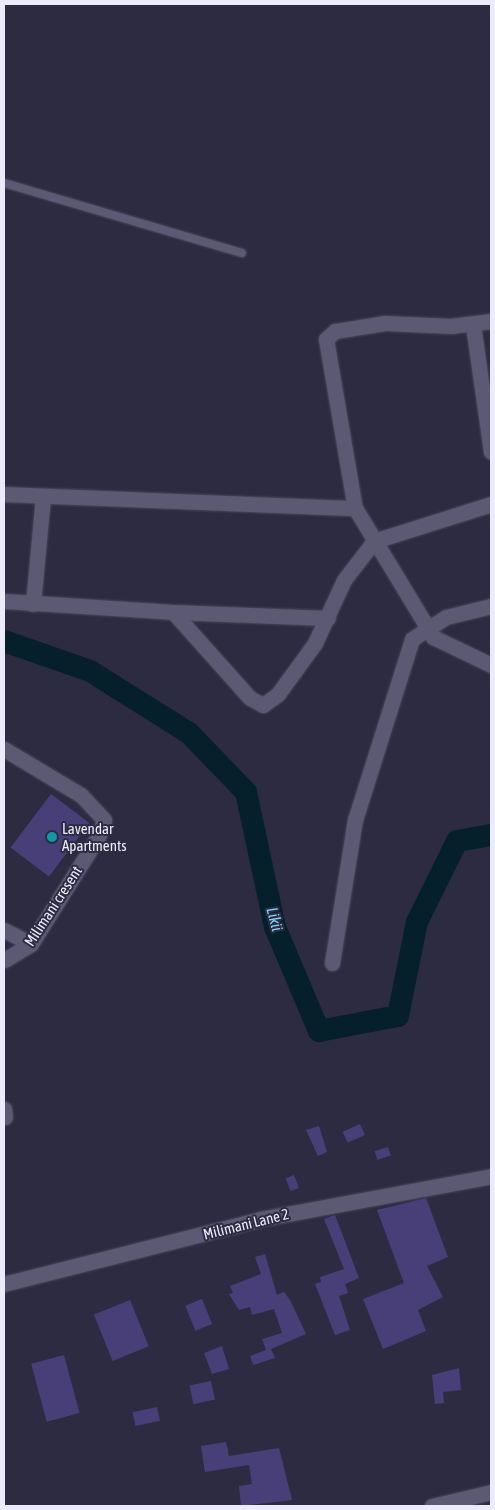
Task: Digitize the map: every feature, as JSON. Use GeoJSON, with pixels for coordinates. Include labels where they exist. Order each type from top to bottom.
{"type":"FeatureCollection","features":[{"type":"Feature","properties":{"kind":"street"},"geometry":{"type":"LineString","coordinates":[[491,321],[473,325],[385,323],[328,334],[327,351],[355,508],[433,637],[491,665]]}},
{"type":"Feature","properties":{"kind":"street"},"geometry":{"type":"LineString","coordinates":[[473,325],[487,392],[491,452]]}},
{"type":"Feature","properties":{"kind":"street"},"geometry":{"type":"LineString","coordinates":[[4,494],[355,508]]}},
{"type":"Feature","properties":{"kind":"street"},"geometry":{"type":"LineString","coordinates":[[33,604],[43,496]]}},
{"type":"Feature","properties":{"kind":"street"},"geometry":{"type":"LineString","coordinates":[[173,612],[250,698],[264,705],[278,694],[328,618],[344,580],[374,541],[491,504],[491,498]]}},
{"type":"Feature","properties":{"kind":"street"},"geometry":{"type":"LineString","coordinates":[[4,601],[173,612],[328,618]]}},
{"type":"Feature","properties":{"kind":"street"},"geometry":{"type":"LineString","coordinates":[[332,963],[355,820],[406,654],[426,627],[491,606]]}},
{"type":"Feature","properties":{"kind":"street","name":"Milimani cresent"},"geometry":{"type":"LineString","coordinates":[[4,750],[81,795],[104,820],[98,837],[31,944],[4,960]]}},
{"type":"Feature","properties":{"kind":"street"},"geometry":{"type":"LineString","coordinates":[[4,930],[31,944]]}},
{"type":"Feature","properties":{"kind":"street","name":"Milimani Lane 2"},"geometry":{"type":"LineString","coordinates":[[4,1284],[268,1218],[490,1178]]}},
{"type":"Feature","properties":{"kind":"street"},"geometry":{"type":"LineString","coordinates":[[432,1506],[491,1492]]}},
{"type":"Feature","properties":{"kind":"lane"},"geometry":{"type":"LineString","coordinates":[[4,183],[242,253]]}},
{"type":"Feature","properties":{"kind":"building","name":"Lavendar Apartments"},"geometry":{"type":"Polygon","coordinates":[[[51,794],[89,823],[49,876],[11,848],[51,794]]]}},
{"type":"Feature","properties":{"kind":"building"},"geometry":{"type":"Polygon","coordinates":[[[360,1124],[365,1135],[348,1143],[343,1132],[360,1124]]]}},
{"type":"Feature","properties":{"kind":"building"},"geometry":{"type":"Polygon","coordinates":[[[319,1126],[327,1152],[318,1156],[306,1130],[319,1126]]]}},
{"type":"Feature","properties":{"kind":"building"},"geometry":{"type":"Polygon","coordinates":[[[388,1147],[391,1156],[377,1160],[375,1151],[388,1147]]]}},
{"type":"Feature","properties":{"kind":"building"},"geometry":{"type":"Polygon","coordinates":[[[294,1175],[299,1188],[291,1191],[286,1178],[294,1175]]]}},
{"type":"Feature","properties":{"kind":"building"},"geometry":{"type":"Polygon","coordinates":[[[426,1198],[448,1257],[427,1266],[443,1297],[418,1310],[426,1331],[383,1349],[363,1299],[404,1283],[377,1210],[426,1198]]]}},
{"type":"Feature","properties":{"kind":"building"},"geometry":{"type":"Polygon","coordinates":[[[335,1215],[359,1278],[345,1284],[348,1293],[339,1296],[350,1330],[335,1335],[315,1284],[321,1282],[320,1277],[344,1269],[324,1219],[335,1215]]]}},
{"type":"Feature","properties":{"kind":"building"},"geometry":{"type":"Polygon","coordinates":[[[265,1254],[277,1295],[284,1292],[290,1300],[306,1334],[271,1349],[275,1358],[253,1365],[250,1356],[266,1350],[262,1339],[282,1333],[274,1309],[252,1315],[250,1307],[239,1310],[229,1294],[233,1293],[230,1286],[261,1274],[255,1257],[265,1254]]]}},
{"type":"Feature","properties":{"kind":"building"},"geometry":{"type":"Polygon","coordinates":[[[202,1299],[212,1324],[195,1331],[185,1306],[202,1299]]]}},
{"type":"Feature","properties":{"kind":"building"},"geometry":{"type":"Polygon","coordinates":[[[130,1300],[149,1346],[113,1361],[94,1315],[130,1300]]]}},
{"type":"Feature","properties":{"kind":"building"},"geometry":{"type":"Polygon","coordinates":[[[222,1346],[229,1369],[212,1374],[204,1353],[222,1346]]]}},
{"type":"Feature","properties":{"kind":"building"},"geometry":{"type":"Polygon","coordinates":[[[64,1355],[80,1413],[47,1422],[31,1364],[64,1355]]]}},
{"type":"Feature","properties":{"kind":"building"},"geometry":{"type":"Polygon","coordinates":[[[459,1368],[461,1390],[443,1392],[444,1403],[435,1404],[432,1375],[459,1368]]]}},
{"type":"Feature","properties":{"kind":"building"},"geometry":{"type":"Polygon","coordinates":[[[211,1381],[215,1400],[193,1404],[189,1386],[211,1381]]]}},
{"type":"Feature","properties":{"kind":"building"},"geometry":{"type":"Polygon","coordinates":[[[157,1407],[160,1421],[135,1426],[133,1412],[157,1407]]]}},
{"type":"Feature","properties":{"kind":"building"},"geometry":{"type":"Polygon","coordinates":[[[226,1442],[229,1456],[279,1448],[292,1500],[241,1506],[239,1486],[252,1484],[249,1465],[205,1472],[201,1446],[226,1442]]]}},
{"type":"Feature","properties":{"kind":"waterway","name":"Likii"},"geometry":{"type":"LineString","coordinates":[[4,641],[90,671],[189,733],[246,792],[275,927],[319,1031],[398,1016],[417,922],[457,841],[491,835]]}},
{"type":"Feature","properties":{"kind":"place","name":"Lavendar Apartments"},"geometry":{"type":"Point","coordinates":[52,837]}}]}
